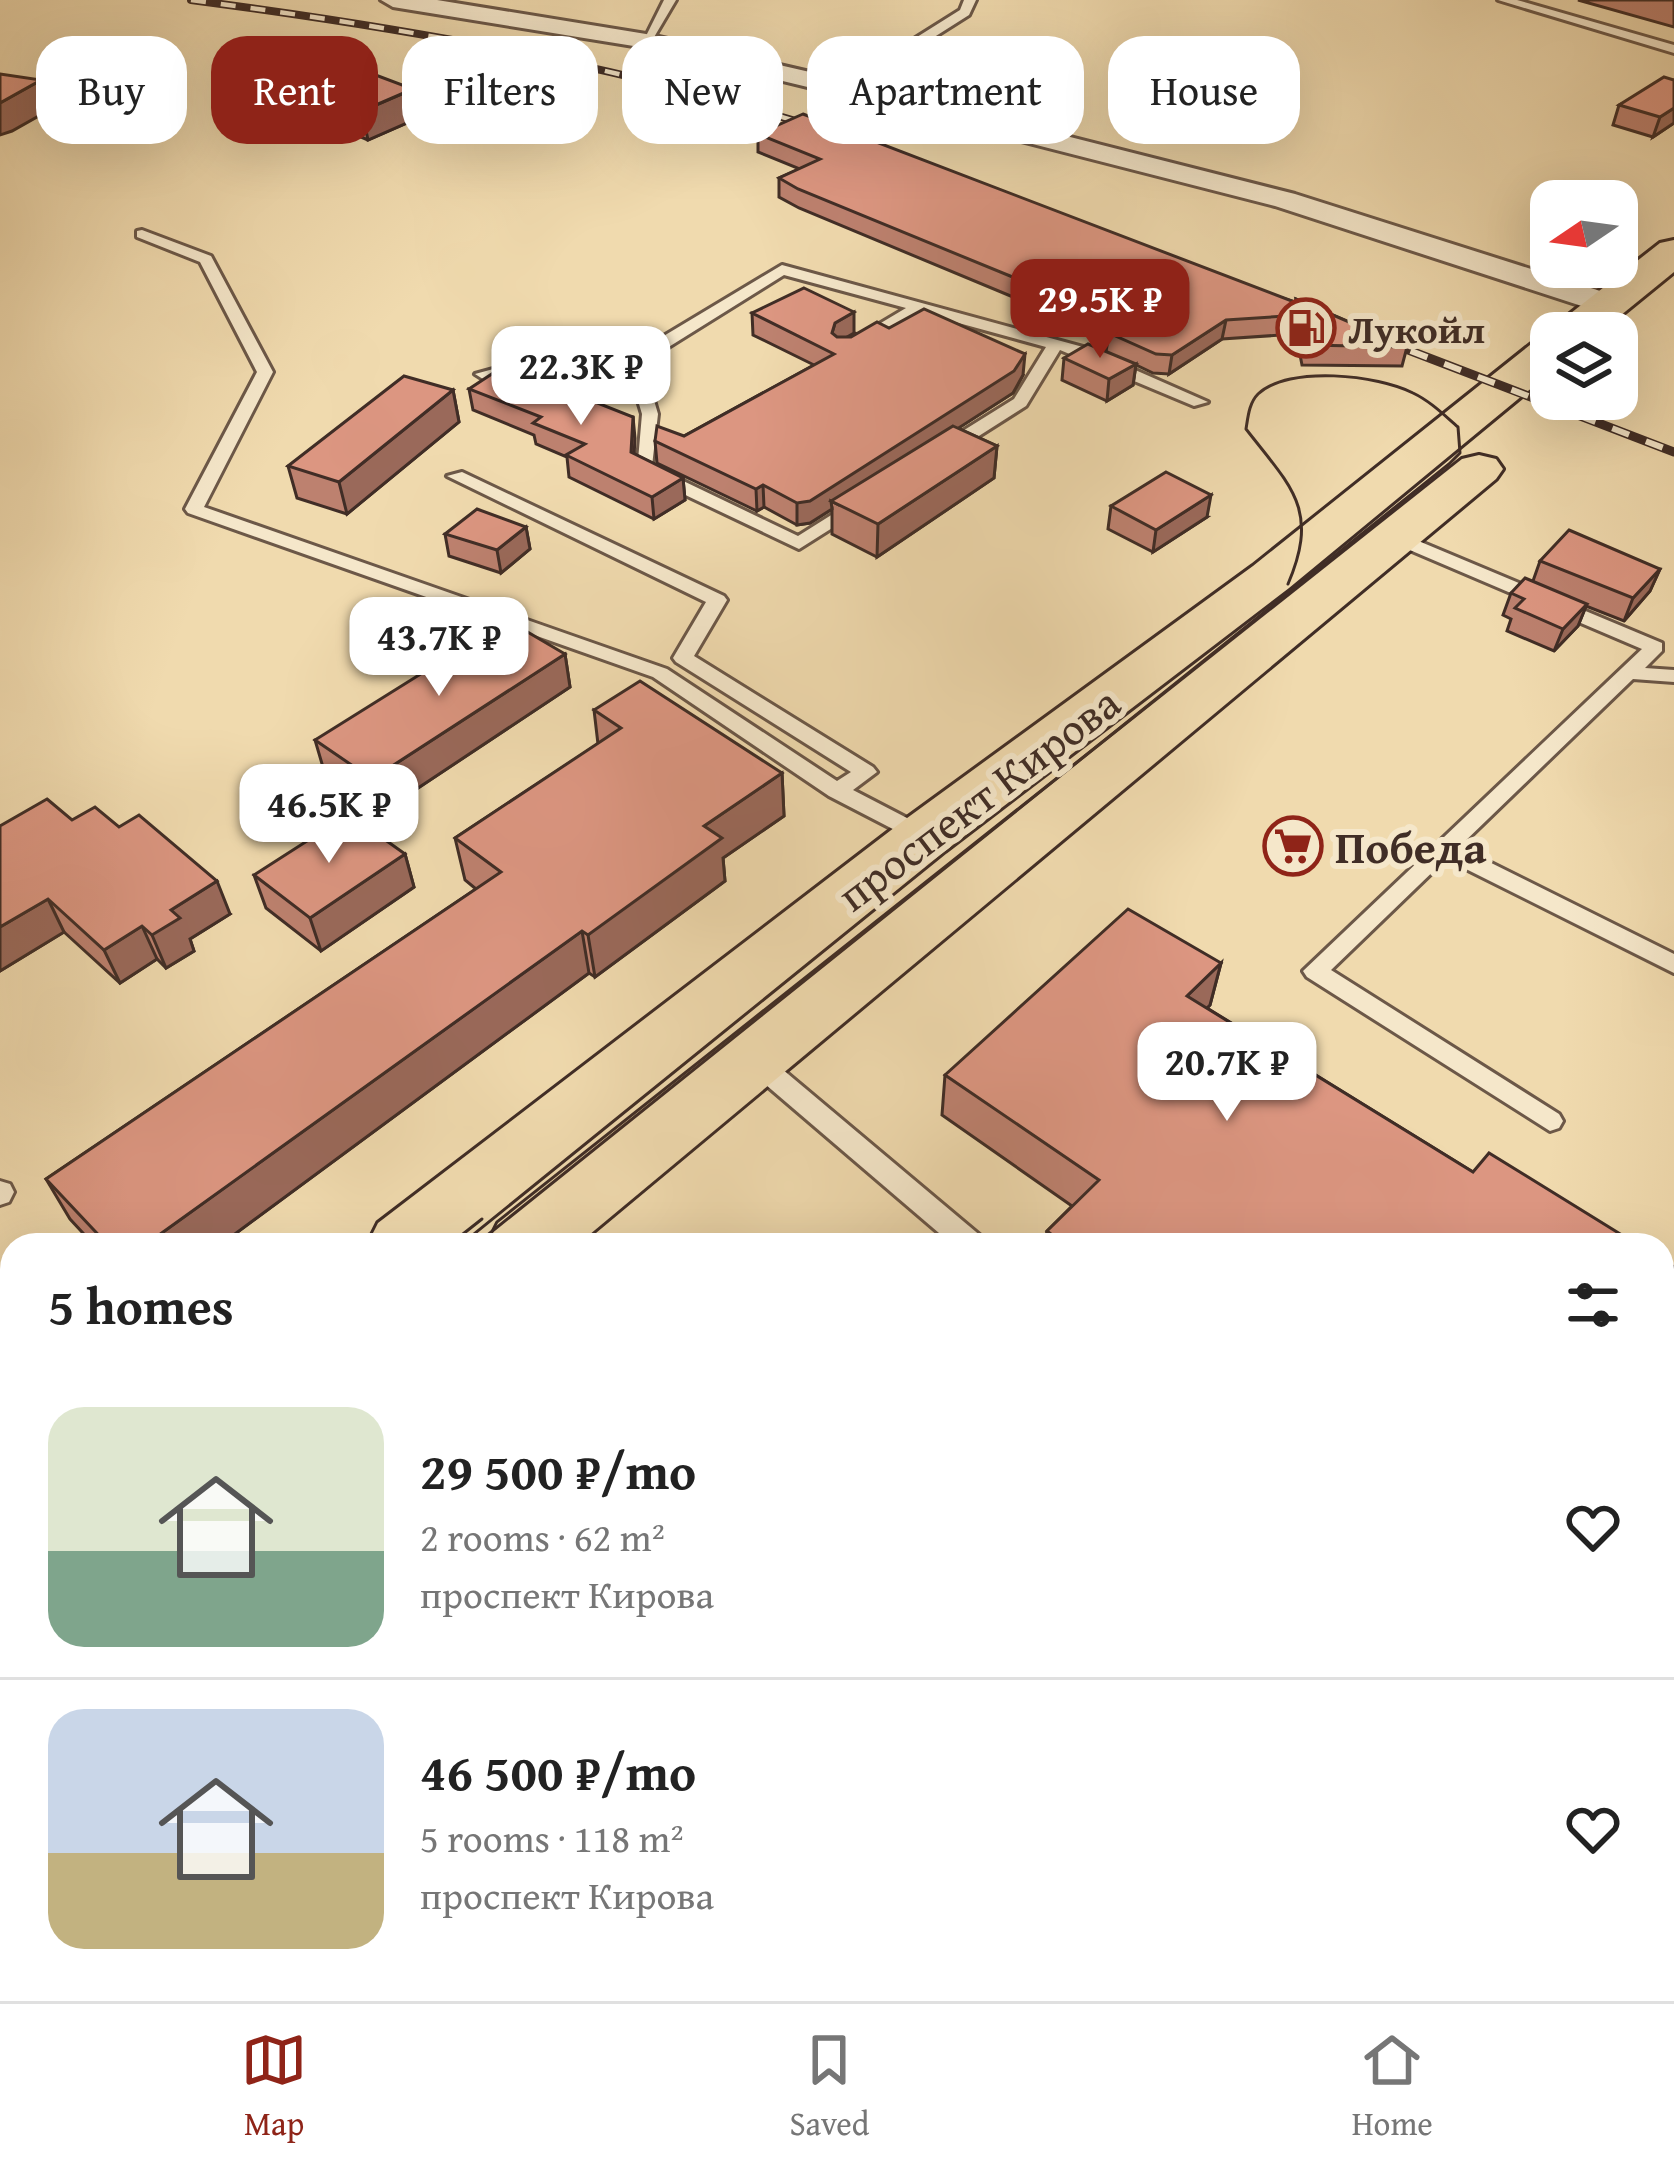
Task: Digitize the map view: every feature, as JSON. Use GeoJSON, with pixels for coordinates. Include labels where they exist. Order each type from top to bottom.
{"type":"FeatureCollection","features":[{"type":"Feature","properties":{"kind":"main road"},"geometry":{"type":"LineString","coordinates":[[1598,312],[1674,252]]}},
{"type":"Feature","properties":{"kind":"main road"},"geometry":{"type":"LineString","coordinates":[[1638,329],[1674,297]]}},
{"type":"Feature","properties":{"kind":"main road","name":"проспект Кирова"},"geometry":{"type":"LineString","coordinates":[[419,1233],[924,836],[1271,577],[1530,367]]}},
{"type":"Feature","properties":{"kind":"main road","name":"проспект Кирова"},"geometry":{"type":"LineString","coordinates":[[539,1233],[1397,538],[1534,420]]}},
{"type":"Feature","properties":{"kind":"street"},"geometry":{"type":"LineString","coordinates":[[393,0],[622,37]]}},
{"type":"Feature","properties":{"kind":"street"},"geometry":{"type":"LineString","coordinates":[[1065,144],[1285,200],[1608,304]]}},
{"type":"Feature","properties":{"kind":"lane"},"geometry":{"type":"LineString","coordinates":[[649,36],[670,0]]}},
{"type":"Feature","properties":{"kind":"lane"},"geometry":{"type":"LineString","coordinates":[[927,36],[965,12],[970,0]]}},
{"type":"Feature","properties":{"kind":"lane"},"geometry":{"type":"LineString","coordinates":[[1504,0],[1674,50]]}},
{"type":"Feature","properties":{"kind":"lane"},"geometry":{"type":"LineString","coordinates":[[142,234],[206,259],[265,372],[194,509],[660,673],[837,791],[924,836]]}},
{"type":"Feature","properties":{"kind":"lane"},"geometry":{"type":"LineString","coordinates":[[483,374],[589,348],[634,361],[782,269],[1056,344],[1200,401]]}},
{"type":"Feature","properties":{"kind":"lane"},"geometry":{"type":"LineString","coordinates":[[843,351],[920,307]]}},
{"type":"Feature","properties":{"kind":"lane"},"geometry":{"type":"LineString","coordinates":[[920,466],[1020,402],[1056,344]]}},
{"type":"Feature","properties":{"kind":"lane"},"geometry":{"type":"LineString","coordinates":[[634,361],[650,414],[644,468],[799,543],[879,492]]}},
{"type":"Feature","properties":{"kind":"lane"},"geometry":{"type":"LineString","coordinates":[[456,476],[717,600],[683,658],[866,772],[837,791]]}},
{"type":"Feature","properties":{"kind":"lane"},"geometry":{"type":"LineString","coordinates":[[1397,538],[1655,647],[1315,970],[1550,1121]]}},
{"type":"Feature","properties":{"kind":"lane"},"geometry":{"type":"LineString","coordinates":[[1631,673],[1674,676]]}},
{"type":"Feature","properties":{"kind":"lane"},"geometry":{"type":"LineString","coordinates":[[1444,849],[1674,964]]}},
{"type":"Feature","properties":{"kind":"lane"},"geometry":{"type":"LineString","coordinates":[[752,1059],[958,1233]]}},
{"type":"Feature","properties":{"kind":"building"},"geometry":{"type":"Polygon","coordinates":[[[0,74],[36,79],[36,83],[0,103],[0,74]]]}},
{"type":"Feature","properties":{"kind":"building"},"geometry":{"type":"Polygon","coordinates":[[[378,76],[402,85],[402,94],[378,104],[378,76]]]}},
{"type":"Feature","properties":{"kind":"building"},"geometry":{"type":"Polygon","coordinates":[[[1664,77],[1674,80],[1674,108],[1660,117],[1619,105],[1664,77]]]}},
{"type":"Feature","properties":{"kind":"building"},"geometry":{"type":"Polygon","coordinates":[[[803,114],[807,116],[807,144],[881,144],[1297,303],[1296,299],[1407,347],[1307,345],[1300,315],[1226,320],[1172,355],[1156,354],[1109,333],[1135,317],[1025,272],[1015,278],[779,178],[820,159],[783,144],[783,123],[803,114]]]}},
{"type":"Feature","properties":{"kind":"building"},"geometry":{"type":"Polygon","coordinates":[[[804,288],[854,312],[835,323],[832,333],[837,337],[851,337],[877,322],[889,328],[924,309],[1025,354],[1014,371],[810,501],[797,503],[763,485],[756,489],[655,441],[657,426],[684,436],[834,354],[752,313],[804,288]]]}},
{"type":"Feature","properties":{"kind":"building"},"geometry":{"type":"Polygon","coordinates":[[[1088,344],[1136,364],[1109,379],[1064,358],[1088,344]]]}},
{"type":"Feature","properties":{"kind":"building"},"geometry":{"type":"Polygon","coordinates":[[[504,366],[633,417],[631,452],[683,478],[652,497],[566,455],[585,444],[533,423],[541,417],[469,389],[504,366]]]}},
{"type":"Feature","properties":{"kind":"building"},"geometry":{"type":"Polygon","coordinates":[[[404,376],[453,390],[339,482],[288,466],[404,376]]]}},
{"type":"Feature","properties":{"kind":"building"},"geometry":{"type":"Polygon","coordinates":[[[953,426],[997,446],[878,524],[831,501],[953,426]]]}},
{"type":"Feature","properties":{"kind":"building"},"geometry":{"type":"Polygon","coordinates":[[[1166,472],[1211,495],[1156,530],[1111,506],[1166,472]]]}},
{"type":"Feature","properties":{"kind":"building"},"geometry":{"type":"Polygon","coordinates":[[[477,509],[526,527],[497,550],[445,534],[477,509]]]}},
{"type":"Feature","properties":{"kind":"building"},"geometry":{"type":"Polygon","coordinates":[[[1569,530],[1660,569],[1633,598],[1540,561],[1569,530]]]}},
{"type":"Feature","properties":{"kind":"building"},"geometry":{"type":"Polygon","coordinates":[[[1525,578],[1587,604],[1563,629],[1515,608],[1524,599],[1511,593],[1525,578]]]}},
{"type":"Feature","properties":{"kind":"building"},"geometry":{"type":"Polygon","coordinates":[[[507,620],[565,654],[372,779],[315,740],[507,620]]]}},
{"type":"Feature","properties":{"kind":"building"},"geometry":{"type":"Polygon","coordinates":[[[640,681],[782,773],[704,826],[722,838],[588,935],[582,931],[162,1233],[97,1233],[46,1179],[501,872],[455,838],[621,728],[594,710],[640,681]]]}},
{"type":"Feature","properties":{"kind":"building"},"geometry":{"type":"Polygon","coordinates":[[[47,799],[72,820],[95,807],[119,827],[139,815],[217,881],[171,910],[180,918],[152,935],[142,926],[104,950],[48,899],[0,927],[0,826],[47,799]]]}},
{"type":"Feature","properties":{"kind":"building"},"geometry":{"type":"Polygon","coordinates":[[[349,814],[405,854],[310,918],[254,875],[349,814]]]}},
{"type":"Feature","properties":{"kind":"building"},"geometry":{"type":"Polygon","coordinates":[[[1128,909],[1221,963],[1187,996],[1473,1172],[1489,1153],[1619,1233],[1050,1233],[1099,1180],[945,1075],[1128,909]]]}},
{"type":"Feature","properties":{"kind":"tram line"},"geometry":{"type":"LineString","coordinates":[[490,1233],[1449,464],[1460,453],[1458,427],[1413,393],[1378,381],[1311,376],[1272,385],[1258,394],[1246,429],[1288,484],[1301,517],[1297,558],[1288,584]]}},
{"type":"Feature","properties":{"kind":"tram line"},"geometry":{"type":"LineString","coordinates":[[464,1233],[482,1219]]}},
{"type":"Feature","properties":{"kind":"railway"},"geometry":{"type":"LineString","coordinates":[[191,0],[351,23],[588,67],[807,125]]}},
{"type":"Feature","properties":{"kind":"railway"},"geometry":{"type":"LineString","coordinates":[[1377,338],[1674,452]]}},
{"type":"Feature","properties":{"kind":"place","name":"Лукойл"},"geometry":{"type":"Point","coordinates":[1306,328]}},
{"type":"Feature","properties":{"kind":"place","name":"Победа"},"geometry":{"type":"Point","coordinates":[1293,846]}}]}
